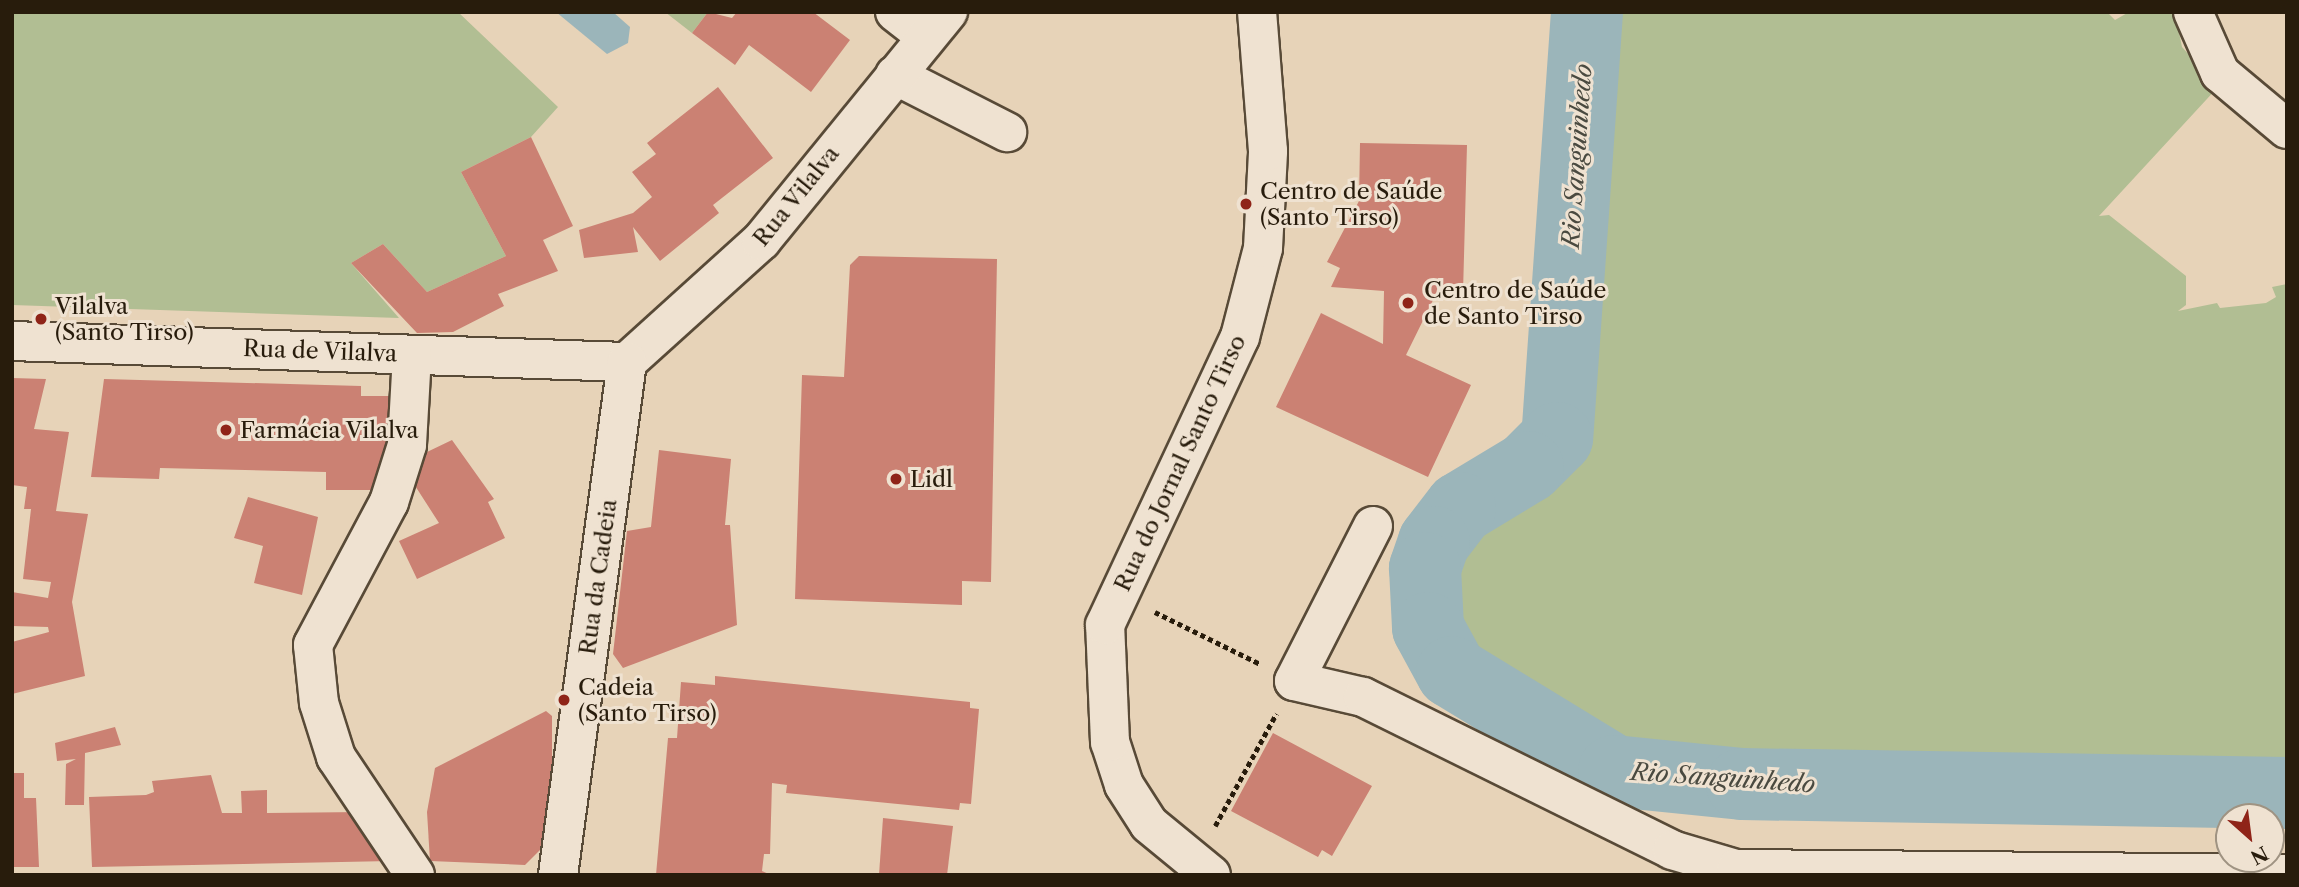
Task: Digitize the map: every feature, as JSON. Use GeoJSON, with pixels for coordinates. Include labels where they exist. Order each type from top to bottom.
{"type":"FeatureCollection","features":[{"type":"Feature","properties":{"kind":"street"},"geometry":{"type":"LineString","coordinates":[[895,12],[937,24]]}},
{"type":"Feature","properties":{"kind":"street","name":"Rua do Jornal Santo Tirso"},"geometry":{"type":"LineString","coordinates":[[1203,869],[1149,824],[1124,785],[1110,742],[1105,625],[1240,337],[1263,248],[1268,151],[1257,12]]}},
{"type":"Feature","properties":{"kind":"street"},"geometry":{"type":"LineString","coordinates":[[2193,12],[2220,73],[2287,129]]}},
{"type":"Feature","properties":{"kind":"street","name":"Rua Vilalva"},"geometry":{"type":"LineString","coordinates":[[627,362],[761,241],[937,24]]}},
{"type":"Feature","properties":{"kind":"street"},"geometry":{"type":"LineString","coordinates":[[895,75],[1007,132]]}},
{"type":"Feature","properties":{"kind":"street","name":"Rua de Vilalva"},"geometry":{"type":"LineString","coordinates":[[12,341],[627,362]]}},
{"type":"Feature","properties":{"kind":"street"},"geometry":{"type":"LineString","coordinates":[[412,355],[407,445],[389,502],[313,645],[319,703],[336,757],[415,875]]}},
{"type":"Feature","properties":{"kind":"street","name":"Rua da Cadeia"},"geometry":{"type":"LineString","coordinates":[[558,875],[627,362]]}},
{"type":"Feature","properties":{"kind":"street"},"geometry":{"type":"LineString","coordinates":[[1373,526],[1294,681],[1363,696],[1597,817],[1736,869],[2287,874]]}},
{"type":"Feature","properties":{"kind":"path"},"geometry":{"type":"LineString","coordinates":[[1120,594],[1294,681],[1203,869]]}},
{"type":"Feature","properties":{"kind":"green space"},"geometry":{"type":"Polygon","coordinates":[[[12,12],[458,12],[558,107],[531,137],[461,172],[506,256],[427,292],[383,244],[351,263],[399,318],[12,305],[12,12]]]}},
{"type":"Feature","properties":{"kind":"green space"},"geometry":{"type":"Polygon","coordinates":[[[665,12],[708,12],[692,33],[665,12]]]}},
{"type":"Feature","properties":{"kind":"green space"},"geometry":{"type":"Polygon","coordinates":[[[1596,12],[2107,12],[2115,20],[2129,12],[2175,12],[2182,47],[2218,87],[2099,216],[2109,215],[2186,276],[2186,305],[2178,311],[2217,303],[2220,308],[2266,303],[2276,297],[2272,287],[2287,284],[2287,780],[1745,772],[1614,761],[1475,677],[1441,637],[1433,581],[1439,550],[1464,517],[1567,444],[1596,12]]]}},
{"type":"Feature","properties":{"kind":"water"},"geometry":{"type":"Polygon","coordinates":[[[556,12],[613,12],[630,27],[628,43],[607,54],[556,12]]]}},
{"type":"Feature","properties":{"kind":"building"},"geometry":{"type":"Polygon","coordinates":[[[708,12],[732,18],[737,12],[813,12],[850,40],[811,92],[749,45],[735,65],[692,33],[708,12]]]}},
{"type":"Feature","properties":{"kind":"building"},"geometry":{"type":"Polygon","coordinates":[[[718,87],[773,158],[713,205],[719,213],[660,261],[633,227],[638,252],[584,258],[579,230],[633,213],[652,197],[632,172],[656,154],[647,143],[718,87]]]}},
{"type":"Feature","properties":{"kind":"building"},"geometry":{"type":"Polygon","coordinates":[[[531,137],[573,226],[543,240],[558,271],[498,294],[504,306],[453,332],[417,333],[351,263],[383,244],[427,292],[506,256],[461,172],[531,137]]]}},
{"type":"Feature","properties":{"kind":"building","name":"Centro de Saúde de Santo Tirso"},"geometry":{"type":"Polygon","coordinates":[[[1360,143],[1467,145],[1463,293],[1437,292],[1406,355],[1471,385],[1428,477],[1276,407],[1321,313],[1383,344],[1384,291],[1331,287],[1340,268],[1327,262],[1359,201],[1360,143]]]}},
{"type":"Feature","properties":{"kind":"building","name":"Lidl"},"geometry":{"type":"Polygon","coordinates":[[[859,256],[997,259],[991,582],[962,581],[962,605],[795,599],[802,375],[844,377],[850,265],[859,256]]]}},
{"type":"Feature","properties":{"kind":"building"},"geometry":{"type":"Polygon","coordinates":[[[12,378],[46,379],[34,429],[69,432],[56,511],[88,514],[72,602],[85,676],[12,694],[12,642],[49,632],[48,627],[12,626],[12,592],[48,598],[51,582],[23,579],[31,509],[24,509],[27,487],[12,485],[12,378]]]}},
{"type":"Feature","properties":{"kind":"building"},"geometry":{"type":"Polygon","coordinates":[[[104,379],[361,386],[361,396],[393,396],[390,470],[379,490],[326,490],[326,472],[160,468],[159,479],[91,477],[104,379]]]}},
{"type":"Feature","properties":{"kind":"building"},"geometry":{"type":"Polygon","coordinates":[[[452,440],[494,499],[488,502],[505,538],[417,579],[399,541],[439,523],[412,481],[427,452],[452,440]]]}},
{"type":"Feature","properties":{"kind":"building"},"geometry":{"type":"Polygon","coordinates":[[[659,450],[731,459],[725,525],[730,525],[737,625],[623,668],[613,654],[627,531],[651,527],[659,450]]]}},
{"type":"Feature","properties":{"kind":"building"},"geometry":{"type":"Polygon","coordinates":[[[248,497],[318,517],[302,595],[254,583],[263,546],[234,538],[248,497]]]}},
{"type":"Feature","properties":{"kind":"building"},"geometry":{"type":"Polygon","coordinates":[[[715,676],[970,702],[970,708],[979,709],[971,804],[960,803],[959,810],[786,793],[787,785],[772,783],[770,854],[764,854],[762,871],[771,875],[656,875],[668,738],[677,738],[681,682],[715,685],[715,676]]]}},
{"type":"Feature","properties":{"kind":"building"},"geometry":{"type":"Polygon","coordinates":[[[546,711],[552,716],[552,772],[544,846],[525,865],[430,861],[427,812],[435,768],[546,711]]]}},
{"type":"Feature","properties":{"kind":"building"},"geometry":{"type":"Polygon","coordinates":[[[115,727],[121,745],[85,753],[84,805],[65,805],[66,764],[76,759],[57,761],[55,743],[115,727]]]}},
{"type":"Feature","properties":{"kind":"building"},"geometry":{"type":"Polygon","coordinates":[[[1273,733],[1372,786],[1332,856],[1322,850],[1318,857],[1231,811],[1273,733]]]}},
{"type":"Feature","properties":{"kind":"building"},"geometry":{"type":"Polygon","coordinates":[[[12,773],[24,773],[24,798],[36,798],[39,867],[12,867],[12,773]]]}},
{"type":"Feature","properties":{"kind":"building"},"geometry":{"type":"Polygon","coordinates":[[[211,775],[222,813],[242,813],[241,791],[267,790],[267,813],[362,812],[391,861],[92,867],[89,797],[146,795],[154,792],[152,781],[211,775]]]}},
{"type":"Feature","properties":{"kind":"building"},"geometry":{"type":"Polygon","coordinates":[[[883,818],[953,826],[947,875],[879,875],[883,818]]]}},
{"type":"Feature","properties":{"kind":"waterway","name":"Rio Sanguinhedo"},"geometry":{"type":"LineString","coordinates":[[1587,12],[1557,438],[1528,467],[1460,508],[1434,542],[1425,568],[1428,628],[1452,672],[1614,771],[1742,784],[2287,793]]}},
{"type":"Feature","properties":{"kind":"place","name":"Centro de Saúde (Santo Tirso)"},"geometry":{"type":"Point","coordinates":[1246,204]}},
{"type":"Feature","properties":{"kind":"place","name":"Centro de Saúde de Santo Tirso"},"geometry":{"type":"Point","coordinates":[1408,303]}},
{"type":"Feature","properties":{"kind":"place","name":"Vilalva (Santo Tirso)"},"geometry":{"type":"Point","coordinates":[41,319]}},
{"type":"Feature","properties":{"kind":"place","name":"Farmácia Vilalva"},"geometry":{"type":"Point","coordinates":[226,430]}},
{"type":"Feature","properties":{"kind":"place","name":"Lidl"},"geometry":{"type":"Point","coordinates":[896,479]}},
{"type":"Feature","properties":{"kind":"place","name":"Cadeia (Santo Tirso)"},"geometry":{"type":"Point","coordinates":[564,700]}}]}
